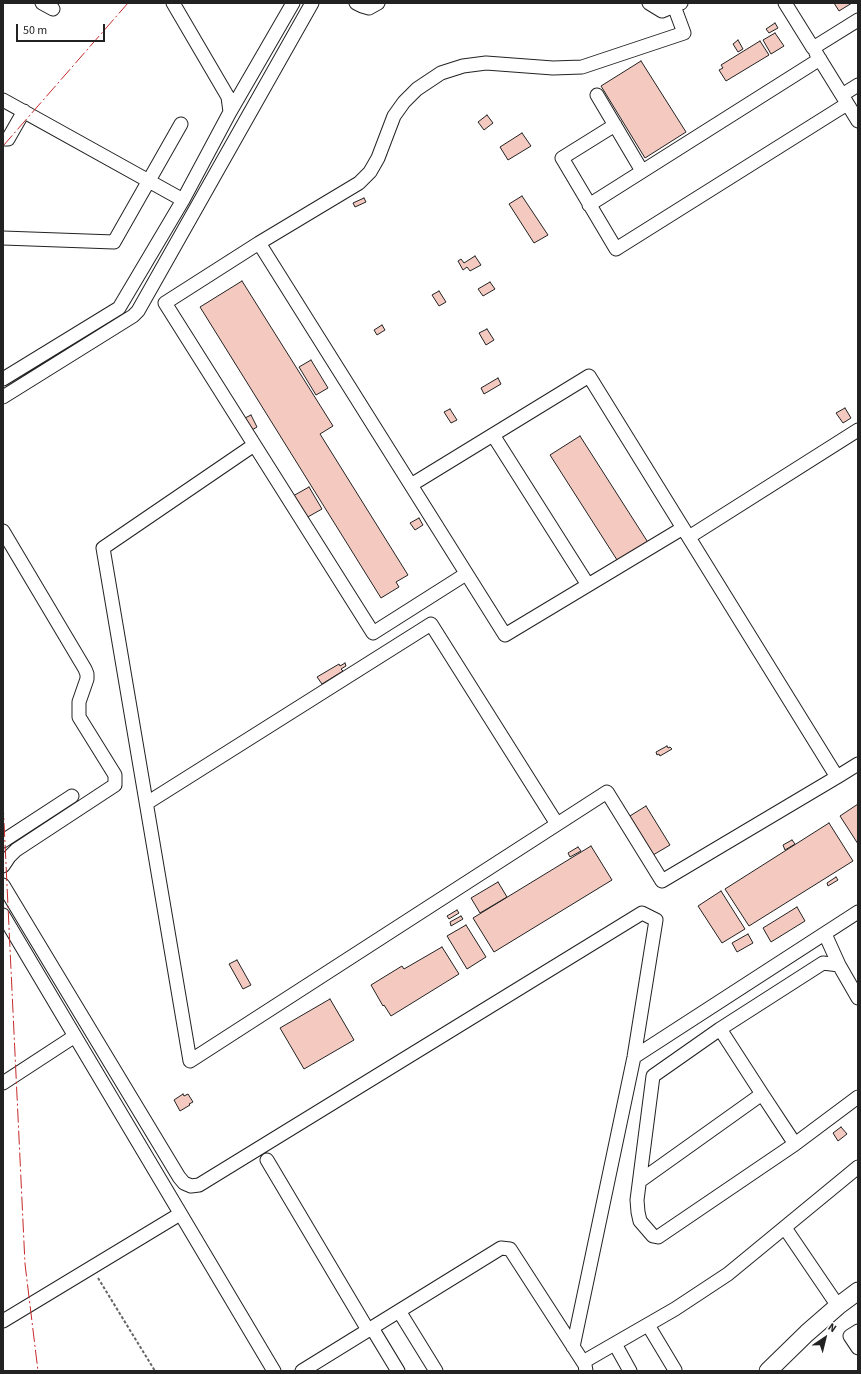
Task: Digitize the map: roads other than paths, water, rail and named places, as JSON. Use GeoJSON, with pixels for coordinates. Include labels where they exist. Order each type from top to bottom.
{"type":"FeatureCollection","features":[{"type":"Feature","properties":{"kind":"main road"},"geometry":{"type":"LineString","coordinates":[[768,1371],[807,1333],[858,1291]]}},
{"type":"Feature","properties":{"kind":"street"},"geometry":{"type":"LineString","coordinates":[[173,3],[228,97],[230,112]]}},
{"type":"Feature","properties":{"kind":"street"},"geometry":{"type":"LineString","coordinates":[[3,379],[119,308],[183,200],[230,112],[293,3]]}},
{"type":"Feature","properties":{"kind":"street"},"geometry":{"type":"LineString","coordinates":[[3,397],[133,316],[138,311],[312,3]]}},
{"type":"Feature","properties":{"kind":"street"},"geometry":{"type":"LineString","coordinates":[[356,3],[369,8],[378,3]]}},
{"type":"Feature","properties":{"kind":"street"},"geometry":{"type":"LineString","coordinates":[[466,574],[373,633],[165,303],[259,243],[359,183],[370,172],[378,158],[394,116],[401,106],[417,89],[441,73],[462,66],[486,63],[553,68],[582,67],[684,33],[678,4],[662,11],[649,3]]}},
{"type":"Feature","properties":{"kind":"street"},"geometry":{"type":"LineString","coordinates":[[785,3],[858,121]]}},
{"type":"Feature","properties":{"kind":"street"},"geometry":{"type":"LineString","coordinates":[[589,205],[816,54],[858,20]]}},
{"type":"Feature","properties":{"kind":"street"},"geometry":{"type":"LineString","coordinates":[[615,125],[562,158],[616,249],[845,99],[858,85]]}},
{"type":"Feature","properties":{"kind":"street"},"geometry":{"type":"LineString","coordinates":[[597,95],[642,171]]}},
{"type":"Feature","properties":{"kind":"street"},"geometry":{"type":"LineString","coordinates":[[3,100],[148,182],[183,200]]}},
{"type":"Feature","properties":{"kind":"street"},"geometry":{"type":"LineString","coordinates":[[3,139],[8,139],[24,112]]}},
{"type":"Feature","properties":{"kind":"street"},"geometry":{"type":"LineString","coordinates":[[3,238],[114,242],[181,124]]}},
{"type":"Feature","properties":{"kind":"street"},"geometry":{"type":"LineString","coordinates":[[259,243],[505,635],[588,585],[686,532],[858,430]]}},
{"type":"Feature","properties":{"kind":"street"},"geometry":{"type":"LineString","coordinates":[[411,485],[589,376],[837,777]]}},
{"type":"Feature","properties":{"kind":"street"},"geometry":{"type":"LineString","coordinates":[[493,434],[588,585]]}},
{"type":"Feature","properties":{"kind":"street"},"geometry":{"type":"LineString","coordinates":[[254,445],[103,548],[190,1060],[607,792],[662,881],[858,764]]}},
{"type":"Feature","properties":{"kind":"street"},"geometry":{"type":"LineString","coordinates":[[3,531],[85,669],[87,679],[79,702],[79,717],[115,775],[115,785],[16,850],[3,866]]}},
{"type":"Feature","properties":{"kind":"street"},"geometry":{"type":"LineString","coordinates":[[147,803],[431,624],[557,824]]}},
{"type":"Feature","properties":{"kind":"street"},"geometry":{"type":"LineString","coordinates":[[3,841],[72,796]]}},
{"type":"Feature","properties":{"kind":"street"},"geometry":{"type":"LineString","coordinates":[[3,885],[179,1177],[184,1183],[191,1186],[199,1185],[642,913],[656,920],[634,1057],[573,1347]]}},
{"type":"Feature","properties":{"kind":"street"},"geometry":{"type":"LineString","coordinates":[[634,1057],[858,912]]}},
{"type":"Feature","properties":{"kind":"street"},"geometry":{"type":"LineString","coordinates":[[3,915],[274,1371]]}},
{"type":"Feature","properties":{"kind":"street"},"geometry":{"type":"LineString","coordinates":[[825,934],[839,966],[858,998]]}},
{"type":"Feature","properties":{"kind":"street"},"geometry":{"type":"LineString","coordinates":[[839,966],[824,963],[720,1029],[653,1076],[637,1200],[640,1221],[653,1236],[658,1238],[795,1144],[858,1097]]}},
{"type":"Feature","properties":{"kind":"street"},"geometry":{"type":"LineString","coordinates":[[720,1029],[795,1144]]}},
{"type":"Feature","properties":{"kind":"street"},"geometry":{"type":"LineString","coordinates":[[3,1083],[75,1036]]}},
{"type":"Feature","properties":{"kind":"street"},"geometry":{"type":"LineString","coordinates":[[640,1181],[762,1094]]}},
{"type":"Feature","properties":{"kind":"street"},"geometry":{"type":"LineString","coordinates":[[267,1160],[370,1329],[398,1371]]}},
{"type":"Feature","properties":{"kind":"street"},"geometry":{"type":"LineString","coordinates":[[302,1371],[502,1248],[510,1249],[584,1366],[615,1344],[675,1309],[728,1274],[858,1168]]}},
{"type":"Feature","properties":{"kind":"street"},"geometry":{"type":"LineString","coordinates":[[3,1321],[180,1214]]}},
{"type":"Feature","properties":{"kind":"street"},"geometry":{"type":"LineString","coordinates":[[785,1228],[838,1306]]}},
{"type":"Feature","properties":{"kind":"street"},"geometry":{"type":"LineString","coordinates":[[399,1311],[436,1371]]}},
{"type":"Feature","properties":{"kind":"street"},"geometry":{"type":"LineString","coordinates":[[648,1325],[675,1370]]}},
{"type":"Feature","properties":{"kind":"street"},"geometry":{"type":"LineString","coordinates":[[858,1331],[850,1336],[858,1348]]}},
{"type":"Feature","properties":{"kind":"street"},"geometry":{"type":"LineString","coordinates":[[615,1344],[630,1371]]}}]}
